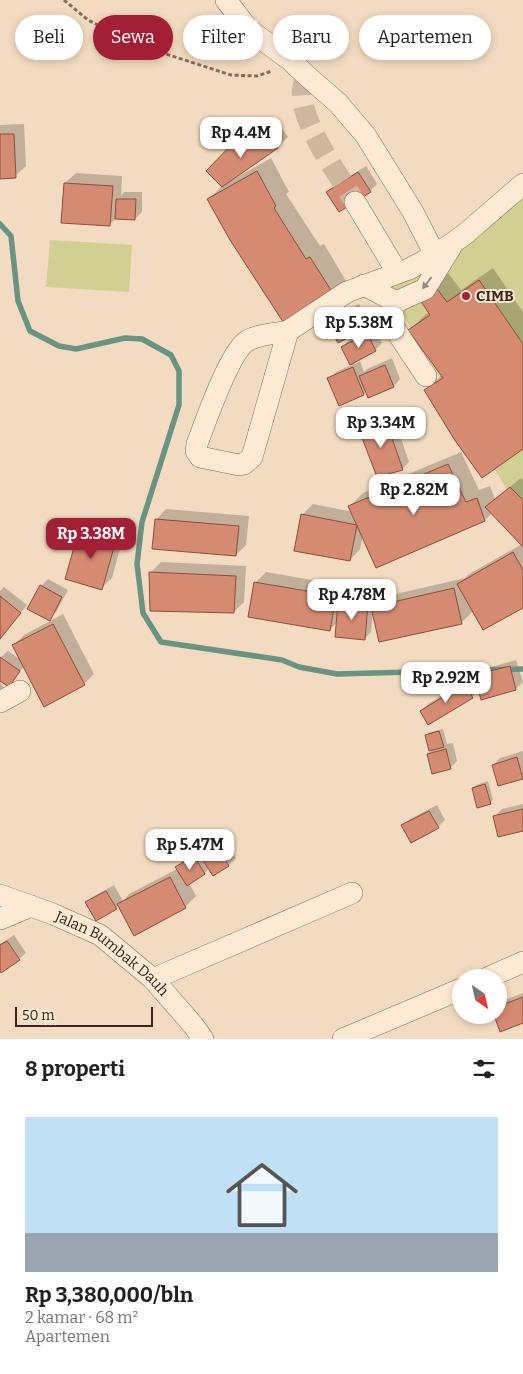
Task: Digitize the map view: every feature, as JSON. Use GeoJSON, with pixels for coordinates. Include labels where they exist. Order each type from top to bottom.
{"type":"FeatureCollection","features":[{"type":"Feature","properties":{"kind":"street"},"geometry":{"type":"LineString","coordinates":[[226,0],[248,29],[273,46]]}},
{"type":"Feature","properties":{"kind":"street"},"geometry":{"type":"LineString","coordinates":[[290,60],[338,103],[366,136],[413,212],[435,255]]}},
{"type":"Feature","properties":{"kind":"street"},"geometry":{"type":"LineString","coordinates":[[288,331],[252,457],[244,464],[239,465],[200,457],[196,451],[197,444],[216,395],[235,354],[245,342],[256,337],[288,331],[347,292],[397,272],[410,269],[435,255],[464,235],[523,184]]}},
{"type":"Feature","properties":{"kind":"street"},"geometry":{"type":"LineString","coordinates":[[355,202],[397,272]]}},
{"type":"Feature","properties":{"kind":"street"},"geometry":{"type":"LineString","coordinates":[[426,376],[389,319],[396,302],[425,288],[453,242]]}},
{"type":"Feature","properties":{"kind":"street"},"geometry":{"type":"LineString","coordinates":[[364,285],[396,302]]}},
{"type":"Feature","properties":{"kind":"street"},"geometry":{"type":"LineString","coordinates":[[0,702],[20,691]]}},
{"type":"Feature","properties":{"kind":"street"},"geometry":{"type":"LineString","coordinates":[[153,979],[352,892]]}},
{"type":"Feature","properties":{"kind":"street","name":"Jalan Bumbak Dauh"},"geometry":{"type":"LineString","coordinates":[[0,895],[53,914],[100,935],[153,979],[193,1024],[203,1039]]}},
{"type":"Feature","properties":{"kind":"street"},"geometry":{"type":"LineString","coordinates":[[0,919],[32,906]]}},
{"type":"Feature","properties":{"kind":"street"},"geometry":{"type":"LineString","coordinates":[[507,969],[523,962]]}},
{"type":"Feature","properties":{"kind":"street"},"geometry":{"type":"LineString","coordinates":[[344,1039],[452,993]]}},
{"type":"Feature","properties":{"kind":"path"},"geometry":{"type":"LineString","coordinates":[[64,0],[88,20],[135,44],[231,75],[257,76],[272,70],[276,60]]}},
{"type":"Feature","properties":{"kind":"shaded area"},"geometry":{"type":"Polygon","coordinates":[[[523,184],[523,517],[380,276],[523,184]]]}},
{"type":"Feature","properties":{"kind":"shaded area"},"geometry":{"type":"Polygon","coordinates":[[[50,240],[132,245],[129,292],[46,287],[50,240]]]}},
{"type":"Feature","properties":{"kind":"building"},"geometry":{"type":"Polygon","coordinates":[[[266,131],[278,148],[222,187],[206,171],[234,142],[240,147],[266,131]]]}},
{"type":"Feature","properties":{"kind":"building"},"geometry":{"type":"Polygon","coordinates":[[[0,134],[14,134],[16,178],[0,179],[0,134]]]}},
{"type":"Feature","properties":{"kind":"building"},"geometry":{"type":"Polygon","coordinates":[[[257,171],[276,206],[274,208],[306,259],[310,257],[334,295],[285,325],[230,240],[207,199],[257,171]]]}},
{"type":"Feature","properties":{"kind":"building"},"geometry":{"type":"Polygon","coordinates":[[[358,172],[371,192],[339,212],[326,192],[358,172]]]}},
{"type":"Feature","properties":{"kind":"building"},"geometry":{"type":"Polygon","coordinates":[[[64,183],[113,186],[110,226],[61,223],[64,183]]]}},
{"type":"Feature","properties":{"kind":"building"},"geometry":{"type":"Polygon","coordinates":[[[116,199],[136,199],[135,220],[115,219],[116,199]]]}},
{"type":"Feature","properties":{"kind":"building"},"geometry":{"type":"Polygon","coordinates":[[[479,280],[523,344],[523,449],[482,478],[454,439],[424,390],[443,378],[408,330],[430,315],[418,297],[434,285],[447,302],[479,280]]]}},
{"type":"Feature","properties":{"kind":"building"},"geometry":{"type":"Polygon","coordinates":[[[351,310],[363,330],[338,343],[327,323],[351,310]]]}},
{"type":"Feature","properties":{"kind":"building"},"geometry":{"type":"Polygon","coordinates":[[[367,333],[376,351],[350,365],[341,347],[367,333]]]}},
{"type":"Feature","properties":{"kind":"building"},"geometry":{"type":"Polygon","coordinates":[[[385,365],[394,387],[368,398],[359,376],[385,365]]]}},
{"type":"Feature","properties":{"kind":"building"},"geometry":{"type":"Polygon","coordinates":[[[353,367],[364,395],[339,406],[327,378],[353,367]]]}},
{"type":"Feature","properties":{"kind":"building"},"geometry":{"type":"Polygon","coordinates":[[[386,421],[403,470],[377,477],[359,430],[386,421]]]}},
{"type":"Feature","properties":{"kind":"building"},"geometry":{"type":"Polygon","coordinates":[[[448,464],[466,502],[477,498],[485,521],[376,568],[348,506],[448,464]]]}},
{"type":"Feature","properties":{"kind":"building"},"geometry":{"type":"Polygon","coordinates":[[[510,487],[523,500],[523,547],[485,507],[510,487]]]}},
{"type":"Feature","properties":{"kind":"building"},"geometry":{"type":"Polygon","coordinates":[[[301,514],[357,525],[350,561],[294,551],[301,514]]]}},
{"type":"Feature","properties":{"kind":"building"},"geometry":{"type":"Polygon","coordinates":[[[155,519],[239,526],[236,556],[152,549],[155,519]]]}},
{"type":"Feature","properties":{"kind":"building"},"geometry":{"type":"Polygon","coordinates":[[[79,530],[116,540],[102,590],[65,579],[79,530]]]}},
{"type":"Feature","properties":{"kind":"building"},"geometry":{"type":"Polygon","coordinates":[[[513,552],[523,570],[523,608],[483,630],[457,584],[513,552]]]}},
{"type":"Feature","properties":{"kind":"building"},"geometry":{"type":"Polygon","coordinates":[[[149,572],[236,576],[234,613],[150,611],[149,572]]]}},
{"type":"Feature","properties":{"kind":"building"},"geometry":{"type":"Polygon","coordinates":[[[254,582],[336,596],[330,631],[248,617],[254,582]]]}},
{"type":"Feature","properties":{"kind":"building"},"geometry":{"type":"Polygon","coordinates":[[[40,585],[62,597],[50,621],[27,609],[40,585]]]}},
{"type":"Feature","properties":{"kind":"building"},"geometry":{"type":"Polygon","coordinates":[[[454,588],[462,624],[379,642],[371,607],[454,588]]]}},
{"type":"Feature","properties":{"kind":"building"},"geometry":{"type":"Polygon","coordinates":[[[0,596],[21,613],[0,639],[0,596]]]}},
{"type":"Feature","properties":{"kind":"building"},"geometry":{"type":"Polygon","coordinates":[[[338,602],[368,604],[365,640],[335,637],[338,602]]]}},
{"type":"Feature","properties":{"kind":"building"},"geometry":{"type":"Polygon","coordinates":[[[53,624],[85,685],[44,707],[12,645],[53,624]]]}},
{"type":"Feature","properties":{"kind":"building"},"geometry":{"type":"Polygon","coordinates":[[[0,657],[20,671],[9,687],[0,681],[0,657]]]}},
{"type":"Feature","properties":{"kind":"building"},"geometry":{"type":"Polygon","coordinates":[[[510,666],[516,690],[481,700],[474,675],[510,666]]]}},
{"type":"Feature","properties":{"kind":"building"},"geometry":{"type":"Polygon","coordinates":[[[464,684],[473,698],[428,725],[420,711],[464,684]]]}},
{"type":"Feature","properties":{"kind":"building"},"geometry":{"type":"Polygon","coordinates":[[[439,731],[444,747],[429,751],[425,735],[439,731]]]}},
{"type":"Feature","properties":{"kind":"building"},"geometry":{"type":"Polygon","coordinates":[[[446,749],[451,769],[432,774],[427,754],[446,749]]]}},
{"type":"Feature","properties":{"kind":"building"},"geometry":{"type":"Polygon","coordinates":[[[517,757],[523,779],[498,786],[492,765],[517,757]]]}},
{"type":"Feature","properties":{"kind":"building"},"geometry":{"type":"Polygon","coordinates":[[[485,784],[491,804],[477,808],[472,788],[485,784]]]}},
{"type":"Feature","properties":{"kind":"building"},"geometry":{"type":"Polygon","coordinates":[[[523,809],[523,831],[498,837],[493,816],[523,809]]]}},
{"type":"Feature","properties":{"kind":"building"},"geometry":{"type":"Polygon","coordinates":[[[429,811],[439,828],[411,843],[401,825],[429,811]]]}},
{"type":"Feature","properties":{"kind":"building"},"geometry":{"type":"Polygon","coordinates":[[[215,844],[229,866],[213,876],[199,854],[215,844]]]}},
{"type":"Feature","properties":{"kind":"building"},"geometry":{"type":"Polygon","coordinates":[[[194,856],[205,874],[187,886],[175,867],[194,856]]]}},
{"type":"Feature","properties":{"kind":"building"},"geometry":{"type":"Polygon","coordinates":[[[170,877],[186,908],[134,936],[117,904],[170,877]]]}},
{"type":"Feature","properties":{"kind":"building"},"geometry":{"type":"Polygon","coordinates":[[[106,891],[117,909],[96,921],[85,902],[106,891]]]}},
{"type":"Feature","properties":{"kind":"building"},"geometry":{"type":"Polygon","coordinates":[[[7,941],[20,960],[1,973],[0,945],[7,941]]]}},
{"type":"Feature","properties":{"kind":"building"},"geometry":{"type":"Polygon","coordinates":[[[523,997],[523,1023],[500,1032],[497,1024],[508,1024],[508,1003],[523,997]]]}},
{"type":"Feature","properties":{"kind":"waterway"},"geometry":{"type":"LineString","coordinates":[[0,224],[11,236],[18,301],[30,331],[59,346],[76,349],[125,338],[142,339],[171,355],[179,371],[179,405],[142,522],[137,564],[143,613],[161,642],[282,660],[299,667],[337,674],[523,669]]}},
{"type":"Feature","properties":{"kind":"tunnel"},"geometry":{"type":"LineString","coordinates":[[306,75],[302,94],[308,121],[322,150],[355,202]]}},
{"type":"Feature","properties":{"kind":"place","name":"CIMB"},"geometry":{"type":"Point","coordinates":[466,296]}}]}
